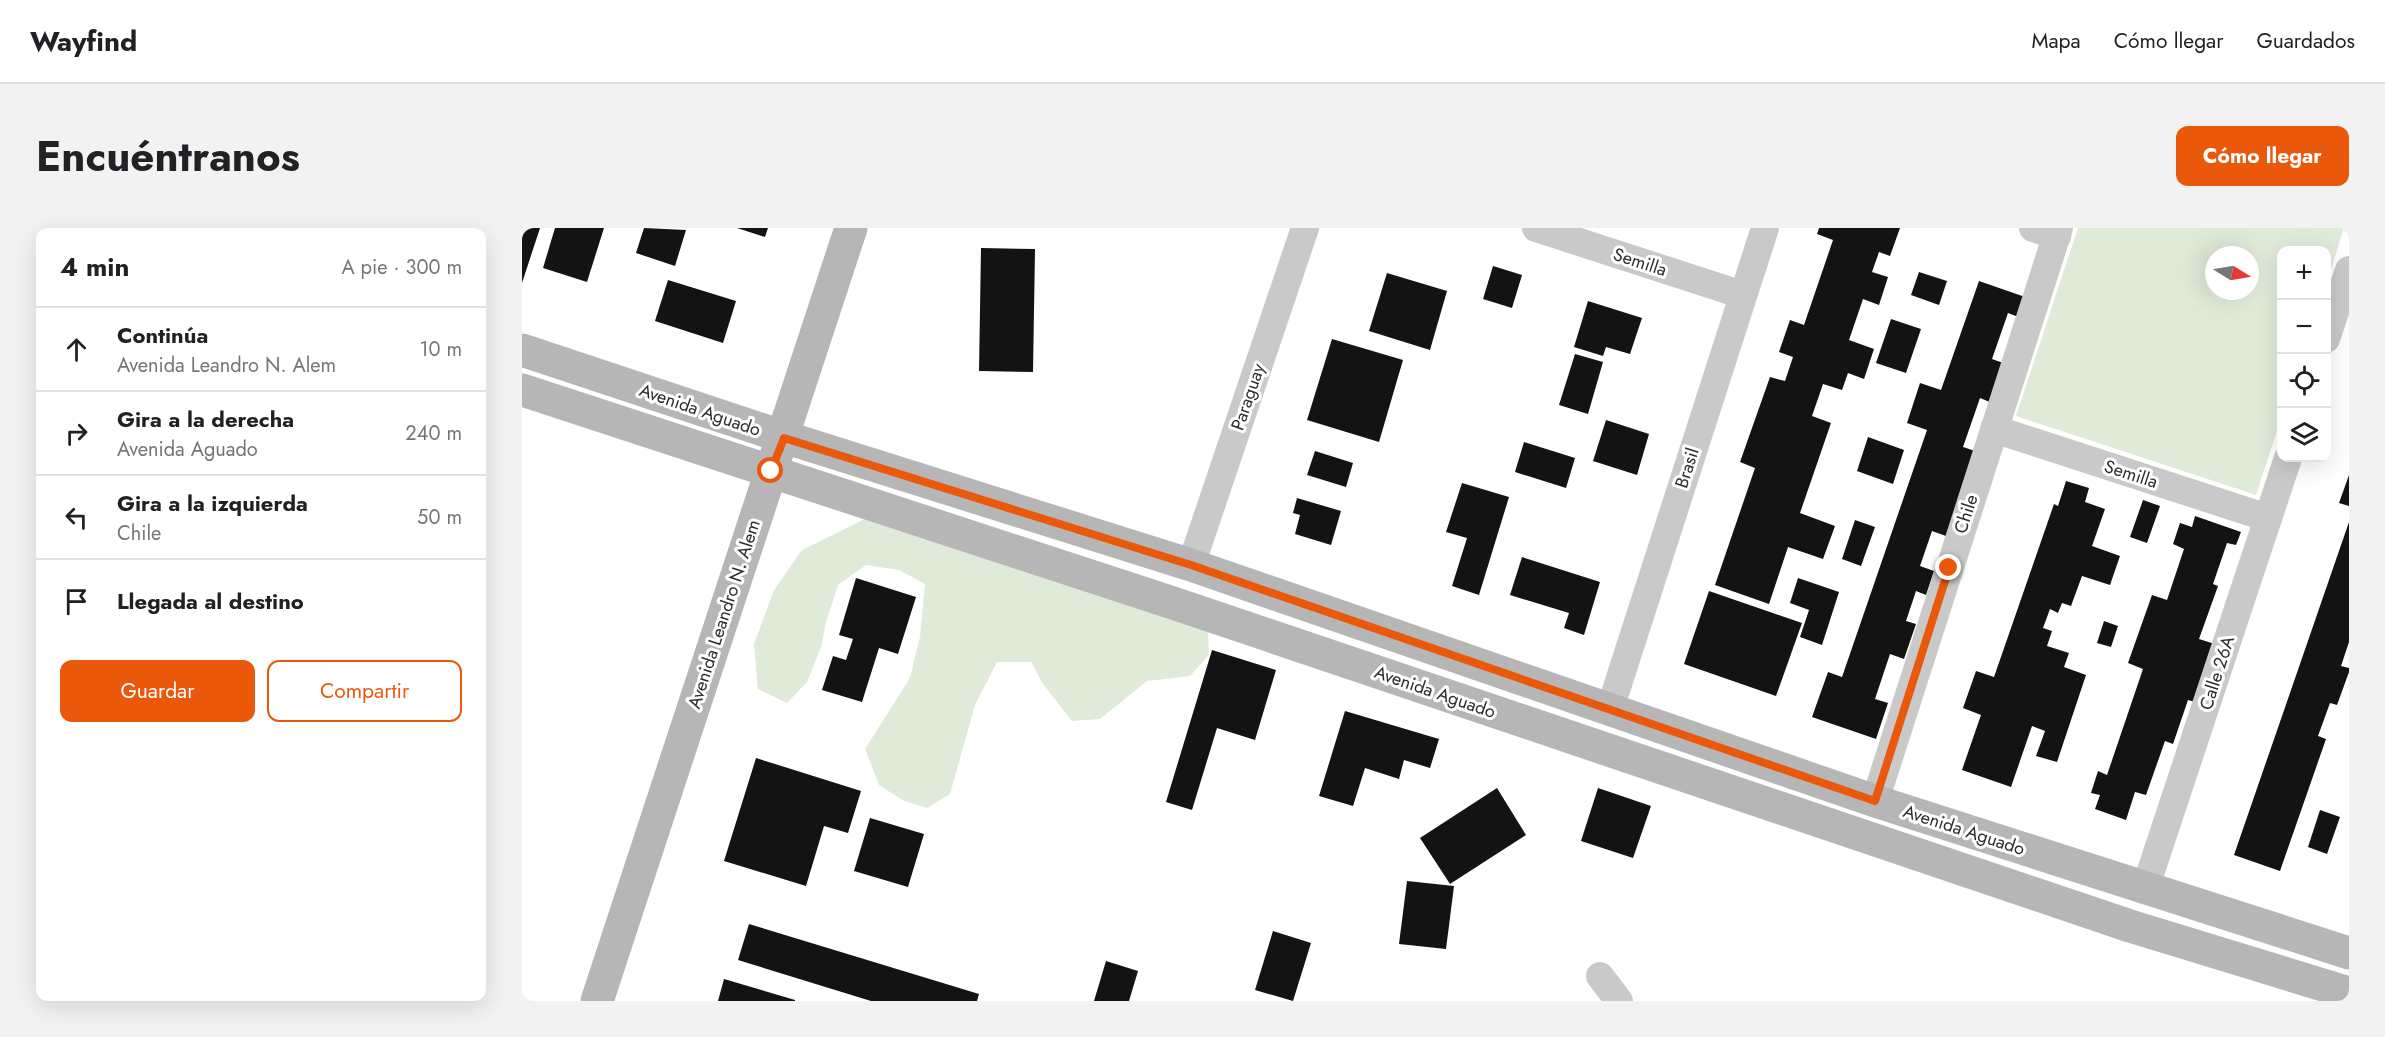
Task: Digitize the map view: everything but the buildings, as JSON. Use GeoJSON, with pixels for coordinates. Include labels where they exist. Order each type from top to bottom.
{"type":"FeatureCollection","features":[{"type":"Feature","properties":{"kind":"main road","name":"Avenida Leandro N. Alem"},"geometry":{"type":"LineString","coordinates":[[597,1001],[771,471],[784,438],[851,228]]}},
{"type":"Feature","properties":{"kind":"main road","name":"Avenida Aguado"},"geometry":{"type":"LineString","coordinates":[[522,350],[784,438],[1191,565],[1875,801],[2349,953]]}},
{"type":"Feature","properties":{"kind":"main road","name":"Avenida Aguado"},"geometry":{"type":"LineString","coordinates":[[522,390],[1188,608],[2130,926],[2349,993]]}},
{"type":"Feature","properties":{"kind":"street","name":"Paraguay"},"geometry":{"type":"LineString","coordinates":[[1191,565],[1305,228]]}},
{"type":"Feature","properties":{"kind":"street","name":"Semilla"},"geometry":{"type":"LineString","coordinates":[[1536,228],[1743,296]]}},
{"type":"Feature","properties":{"kind":"street","name":"Brasil"},"geometry":{"type":"LineString","coordinates":[[1610,708],[1765,228]]}},
{"type":"Feature","properties":{"kind":"street","name":"Chile"},"geometry":{"type":"LineString","coordinates":[[1875,801],[1994,429],[2050,231]]}},
{"type":"Feature","properties":{"kind":"street"},"geometry":{"type":"LineString","coordinates":[[2335,337],[2349,270]]}},
{"type":"Feature","properties":{"kind":"street","name":"Semilla"},"geometry":{"type":"LineString","coordinates":[[1994,429],[2268,518]]}},
{"type":"Feature","properties":{"kind":"street","name":"Calle 26A"},"geometry":{"type":"LineString","coordinates":[[2145,889],[2287,462]]}},
{"type":"Feature","properties":{"kind":"street"},"geometry":{"type":"LineString","coordinates":[[1600,976],[1619,1001]]}},
{"type":"Feature","properties":{"kind":"green space"},"geometry":{"type":"Polygon","coordinates":[[[2078,228],[2344,228],[2331,269],[2331,246],[2277,246],[2277,431],[2256,495],[2016,416],[2078,228]]]}},
{"type":"Feature","properties":{"kind":"green space"},"geometry":{"type":"Polygon","coordinates":[[[869,517],[1207,614],[1209,655],[1190,676],[1147,681],[1100,719],[1072,721],[1043,684],[1031,662],[997,662],[975,705],[950,794],[927,808],[904,801],[879,785],[865,749],[910,678],[920,637],[925,584],[899,570],[866,565],[838,585],[821,647],[807,682],[787,703],[758,689],[754,644],[774,590],[802,550],[869,517]]]}},
{"type":"Feature","properties":{"kind":"route"},"geometry":{"type":"LineString","coordinates":[[771,471],[784,438],[1191,565],[1875,801],[1949,568]]}}]}
